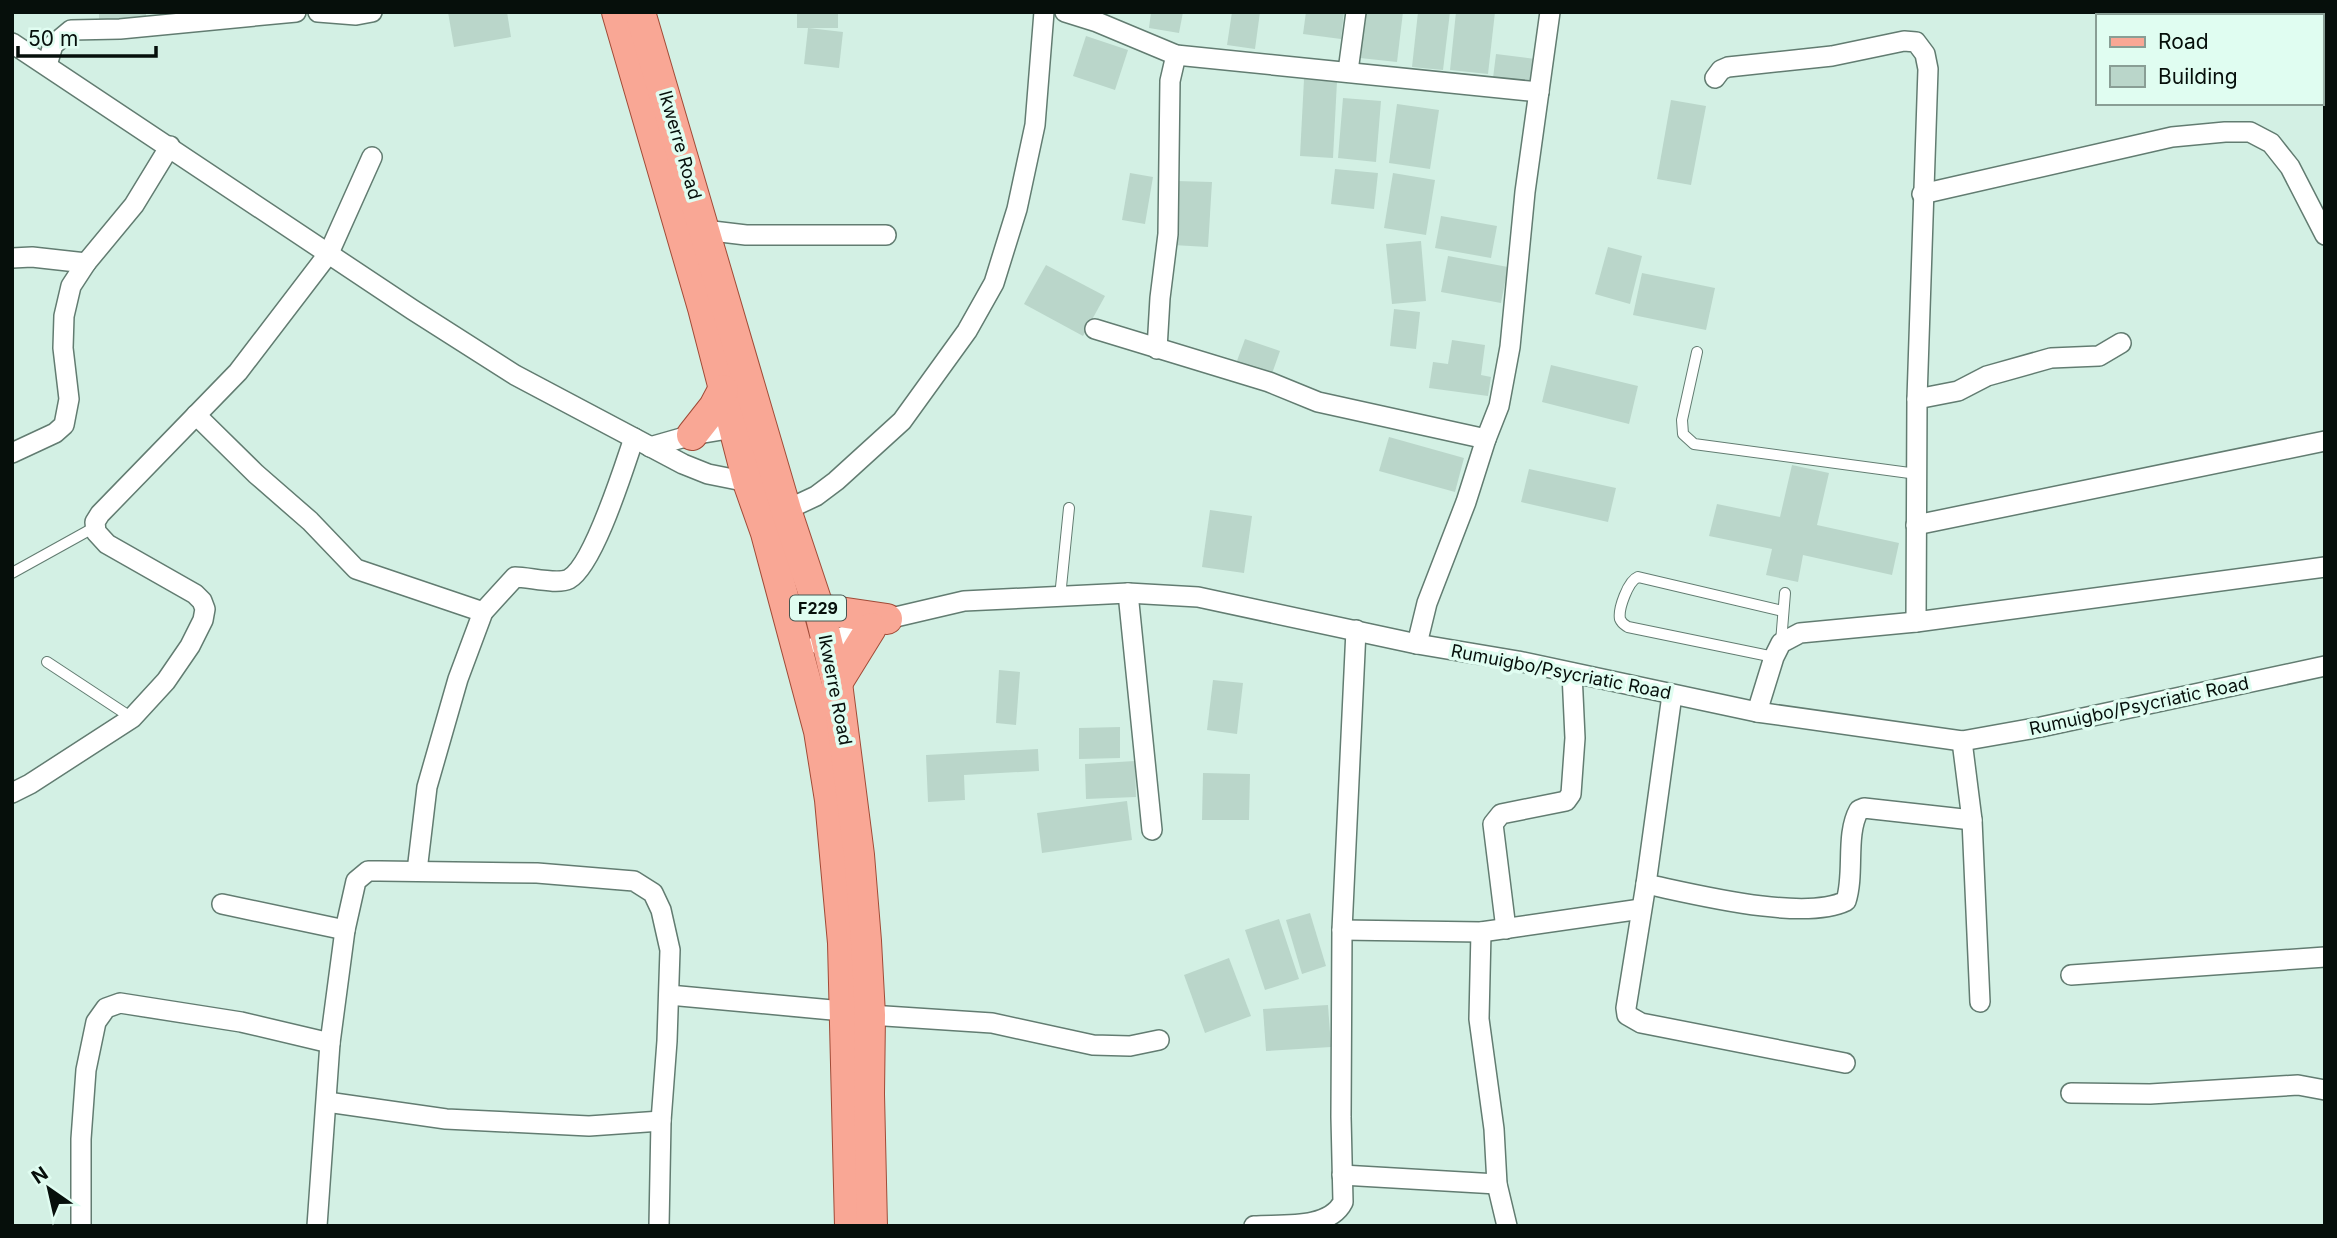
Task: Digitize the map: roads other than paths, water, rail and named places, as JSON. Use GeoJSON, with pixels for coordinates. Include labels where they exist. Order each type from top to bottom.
{"type":"FeatureCollection","features":[{"type":"Feature","properties":{"kind":"main road","name":"Ikwerre Road"},"geometry":{"type":"LineString","coordinates":[[617,12],[703,308],[748,482],[812,645],[837,683],[859,855],[850,1226]]}},
{"type":"Feature","properties":{"kind":"main road","name":"Ikwerre Road"},"geometry":{"type":"LineString","coordinates":[[640,12],[786,510],[819,609],[812,645],[819,731],[830,800],[843,943],[869,1094],[872,1226]]}},
{"type":"Feature","properties":{"kind":"main road"},"geometry":{"type":"LineString","coordinates":[[692,435],[714,407],[723,390]]}},
{"type":"Feature","properties":{"kind":"main road"},"geometry":{"type":"LineString","coordinates":[[819,609],[879,623],[837,683]]}},
{"type":"Feature","properties":{"kind":"street"},"geometry":{"type":"LineString","coordinates":[[47,65],[53,44],[71,30],[120,29],[221,16],[296,12]]}},
{"type":"Feature","properties":{"kind":"street"},"geometry":{"type":"LineString","coordinates":[[318,12],[356,15],[372,12]]}},
{"type":"Feature","properties":{"kind":"street"},"geometry":{"type":"LineString","coordinates":[[786,510],[816,496],[836,481],[902,421],[967,331],[994,283],[1017,209],[1035,125],[1044,12]]}},
{"type":"Feature","properties":{"kind":"street"},"geometry":{"type":"LineString","coordinates":[[1065,12],[1097,22],[1176,55],[1539,92]]}},
{"type":"Feature","properties":{"kind":"street"},"geometry":{"type":"LineString","coordinates":[[1348,71],[1356,12]]}},
{"type":"Feature","properties":{"kind":"street"},"geometry":{"type":"LineString","coordinates":[[1417,644],[1427,603],[1499,406],[1510,347],[1525,192],[1550,12]]}},
{"type":"Feature","properties":{"kind":"street"},"geometry":{"type":"LineString","coordinates":[[1715,78],[1721,70],[1728,67],[1841,55],[1904,41],[1916,43],[1925,54],[1928,69],[1917,399],[1916,622]]}},
{"type":"Feature","properties":{"kind":"street"},"geometry":{"type":"LineString","coordinates":[[12,43],[515,375],[642,443],[708,474],[748,482]]}},
{"type":"Feature","properties":{"kind":"street"},"geometry":{"type":"LineString","coordinates":[[1157,349],[1168,234],[1170,81],[1176,55]]}},
{"type":"Feature","properties":{"kind":"street"},"geometry":{"type":"LineString","coordinates":[[1922,194],[2172,136],[2250,132],[2272,143],[2290,167],[2325,235]]}},
{"type":"Feature","properties":{"kind":"street"},"geometry":{"type":"LineString","coordinates":[[12,453],[55,433],[64,425],[69,399],[62,348],[64,316],[71,286],[86,263],[134,205],[170,146]]}},
{"type":"Feature","properties":{"kind":"street"},"geometry":{"type":"LineString","coordinates":[[12,793],[132,718],[166,681],[190,646],[203,620],[205,609],[202,601],[195,594],[107,544],[95,527],[100,514],[238,372],[329,253],[372,158]]}},
{"type":"Feature","properties":{"kind":"street"},"geometry":{"type":"LineString","coordinates":[[705,230],[746,235],[886,234]]}},
{"type":"Feature","properties":{"kind":"street"},"geometry":{"type":"LineString","coordinates":[[12,258],[32,257],[86,263]]}},
{"type":"Feature","properties":{"kind":"street"},"geometry":{"type":"LineString","coordinates":[[1095,329],[1269,382],[1318,402],[1486,439]]}},
{"type":"Feature","properties":{"kind":"street"},"geometry":{"type":"LineString","coordinates":[[1917,399],[1958,391],[1987,376],[2051,358],[2099,356],[2121,343]]}},
{"type":"Feature","properties":{"kind":"street"},"geometry":{"type":"LineString","coordinates":[[196,415],[256,474],[310,521],[356,569],[483,611]]}},
{"type":"Feature","properties":{"kind":"street"},"geometry":{"type":"LineString","coordinates":[[642,443],[734,428]]}},
{"type":"Feature","properties":{"kind":"street"},"geometry":{"type":"LineString","coordinates":[[1916,525],[2325,441]]}},
{"type":"Feature","properties":{"kind":"street"},"geometry":{"type":"LineString","coordinates":[[417,871],[427,787],[458,679],[483,611],[515,577],[567,580],[576,573],[587,556],[642,443]]}},
{"type":"Feature","properties":{"kind":"street"},"geometry":{"type":"LineString","coordinates":[[1757,712],[1778,650],[1800,633],[1916,622],[2325,567]]}},
{"type":"Feature","properties":{"kind":"street"},"geometry":{"type":"LineString","coordinates":[[1128,593],[1152,830]]}},
{"type":"Feature","properties":{"kind":"street","name":"Rumuigbo/Psycriatic Road"},"geometry":{"type":"LineString","coordinates":[[812,645],[879,623],[964,601],[1128,593],[1198,597],[1757,712],[1962,741],[2041,727],[2325,666]]}},
{"type":"Feature","properties":{"kind":"street"},"geometry":{"type":"LineString","coordinates":[[1254,1226],[1336,1219],[1343,1202],[1342,930],[1356,629]]}},
{"type":"Feature","properties":{"kind":"street"},"geometry":{"type":"LineString","coordinates":[[1506,929],[1493,824],[1502,814],[1566,801],[1572,794],[1576,738],[1572,673]]}},
{"type":"Feature","properties":{"kind":"street"},"geometry":{"type":"LineString","coordinates":[[1672,695],[1627,1015],[1641,1023],[1845,1063]]}},
{"type":"Feature","properties":{"kind":"street"},"geometry":{"type":"LineString","coordinates":[[1962,741],[1972,820],[1980,1002]]}},
{"type":"Feature","properties":{"kind":"street"},"geometry":{"type":"LineString","coordinates":[[1646,884],[1759,906],[1826,908],[1846,901],[1850,887],[1853,823],[1858,810],[1864,808],[1972,820]]}},
{"type":"Feature","properties":{"kind":"street"},"geometry":{"type":"LineString","coordinates":[[317,1226],[330,1043],[345,930],[356,881],[368,871],[417,871],[537,873],[634,881],[653,893],[661,911],[670,950],[661,1121],[659,1226]]}},
{"type":"Feature","properties":{"kind":"street"},"geometry":{"type":"LineString","coordinates":[[222,904],[345,930]]}},
{"type":"Feature","properties":{"kind":"street"},"geometry":{"type":"LineString","coordinates":[[1342,930],[1481,932],[1641,909]]}},
{"type":"Feature","properties":{"kind":"street"},"geometry":{"type":"LineString","coordinates":[[1481,932],[1479,1019],[1494,1129],[1497,1184],[1507,1226]]}},
{"type":"Feature","properties":{"kind":"street"},"geometry":{"type":"LineString","coordinates":[[2071,975],[2325,957]]}},
{"type":"Feature","properties":{"kind":"street"},"geometry":{"type":"LineString","coordinates":[[669,995],[992,1023],[1093,1045],[1130,1046],[1159,1040]]}},
{"type":"Feature","properties":{"kind":"street"},"geometry":{"type":"LineString","coordinates":[[81,1226],[81,1139],[86,1070],[96,1022],[106,1008],[120,1003],[147,1007],[241,1022],[330,1043]]}},
{"type":"Feature","properties":{"kind":"street"},"geometry":{"type":"LineString","coordinates":[[2071,1093],[2150,1094],[2298,1085],[2325,1090]]}},
{"type":"Feature","properties":{"kind":"street"},"geometry":{"type":"LineString","coordinates":[[327,1102],[446,1119],[589,1126],[661,1121]]}},
{"type":"Feature","properties":{"kind":"street"},"geometry":{"type":"LineString","coordinates":[[1342,1175],[1497,1184]]}},
{"type":"Feature","properties":{"kind":"lane"},"geometry":{"type":"LineString","coordinates":[[1697,352],[1682,420],[1683,434],[1694,443],[1917,474]]}},
{"type":"Feature","properties":{"kind":"lane"},"geometry":{"type":"LineString","coordinates":[[1060,597],[1069,508]]}},
{"type":"Feature","properties":{"kind":"lane"},"geometry":{"type":"LineString","coordinates":[[12,573],[95,527]]}},
{"type":"Feature","properties":{"kind":"lane"},"geometry":{"type":"LineString","coordinates":[[1783,611],[1638,577],[1628,586],[1620,617],[1622,623],[1629,627],[1778,650],[1783,611],[1785,593]]}},
{"type":"Feature","properties":{"kind":"lane"},"geometry":{"type":"LineString","coordinates":[[47,662],[132,718]]}}]}
